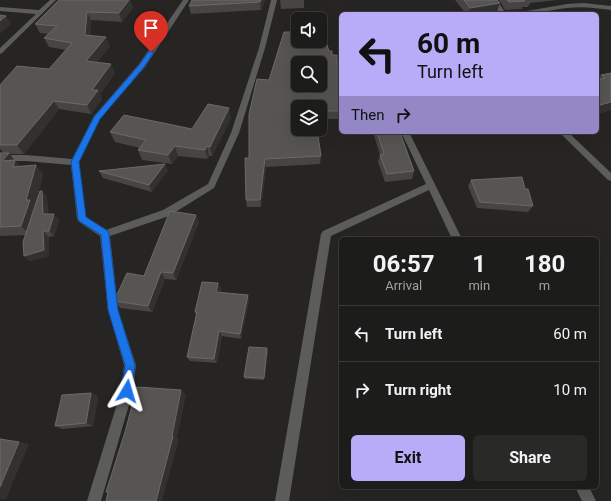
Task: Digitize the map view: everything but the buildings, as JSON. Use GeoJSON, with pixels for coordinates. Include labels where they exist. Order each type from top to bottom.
{"type":"FeatureCollection","features":[{"type":"Feature","properties":{"kind":"street"},"geometry":{"type":"LineString","coordinates":[[0,52],[39,12],[53,0]]}},
{"type":"Feature","properties":{"kind":"street"},"geometry":{"type":"LineString","coordinates":[[105,234],[82,219],[75,162],[97,118],[142,65],[186,0]]}},
{"type":"Feature","properties":{"kind":"street"},"geometry":{"type":"LineString","coordinates":[[105,234],[166,213],[211,186],[235,134],[262,48],[274,0]]}},
{"type":"Feature","properties":{"kind":"street"},"geometry":{"type":"LineString","coordinates":[[494,0],[502,12]]}},
{"type":"Feature","properties":{"kind":"street"},"geometry":{"type":"LineString","coordinates":[[532,12],[584,4],[611,8]]}},
{"type":"Feature","properties":{"kind":"street"},"geometry":{"type":"LineString","coordinates":[[0,9],[39,12]]}},
{"type":"Feature","properties":{"kind":"street"},"geometry":{"type":"LineString","coordinates":[[406,134],[456,237]]}},
{"type":"Feature","properties":{"kind":"street"},"geometry":{"type":"LineString","coordinates":[[565,134],[611,178]]}},
{"type":"Feature","properties":{"kind":"street"},"geometry":{"type":"LineString","coordinates":[[0,158],[26,158],[75,162]]}},
{"type":"Feature","properties":{"kind":"street"},"geometry":{"type":"LineString","coordinates":[[282,501],[326,234],[431,185]]}},
{"type":"Feature","properties":{"kind":"street"},"geometry":{"type":"LineString","coordinates":[[94,501],[127,391],[130,365],[113,310],[105,234]]}},
{"type":"Feature","properties":{"kind":"street"},"geometry":{"type":"LineString","coordinates":[[583,489],[589,501]]}},
{"type":"Feature","properties":{"kind":"route"},"geometry":{"type":"LineString","coordinates":[[127,391],[130,365],[113,310],[105,234],[82,219],[75,162],[97,118],[142,65],[151,52]]}}]}
